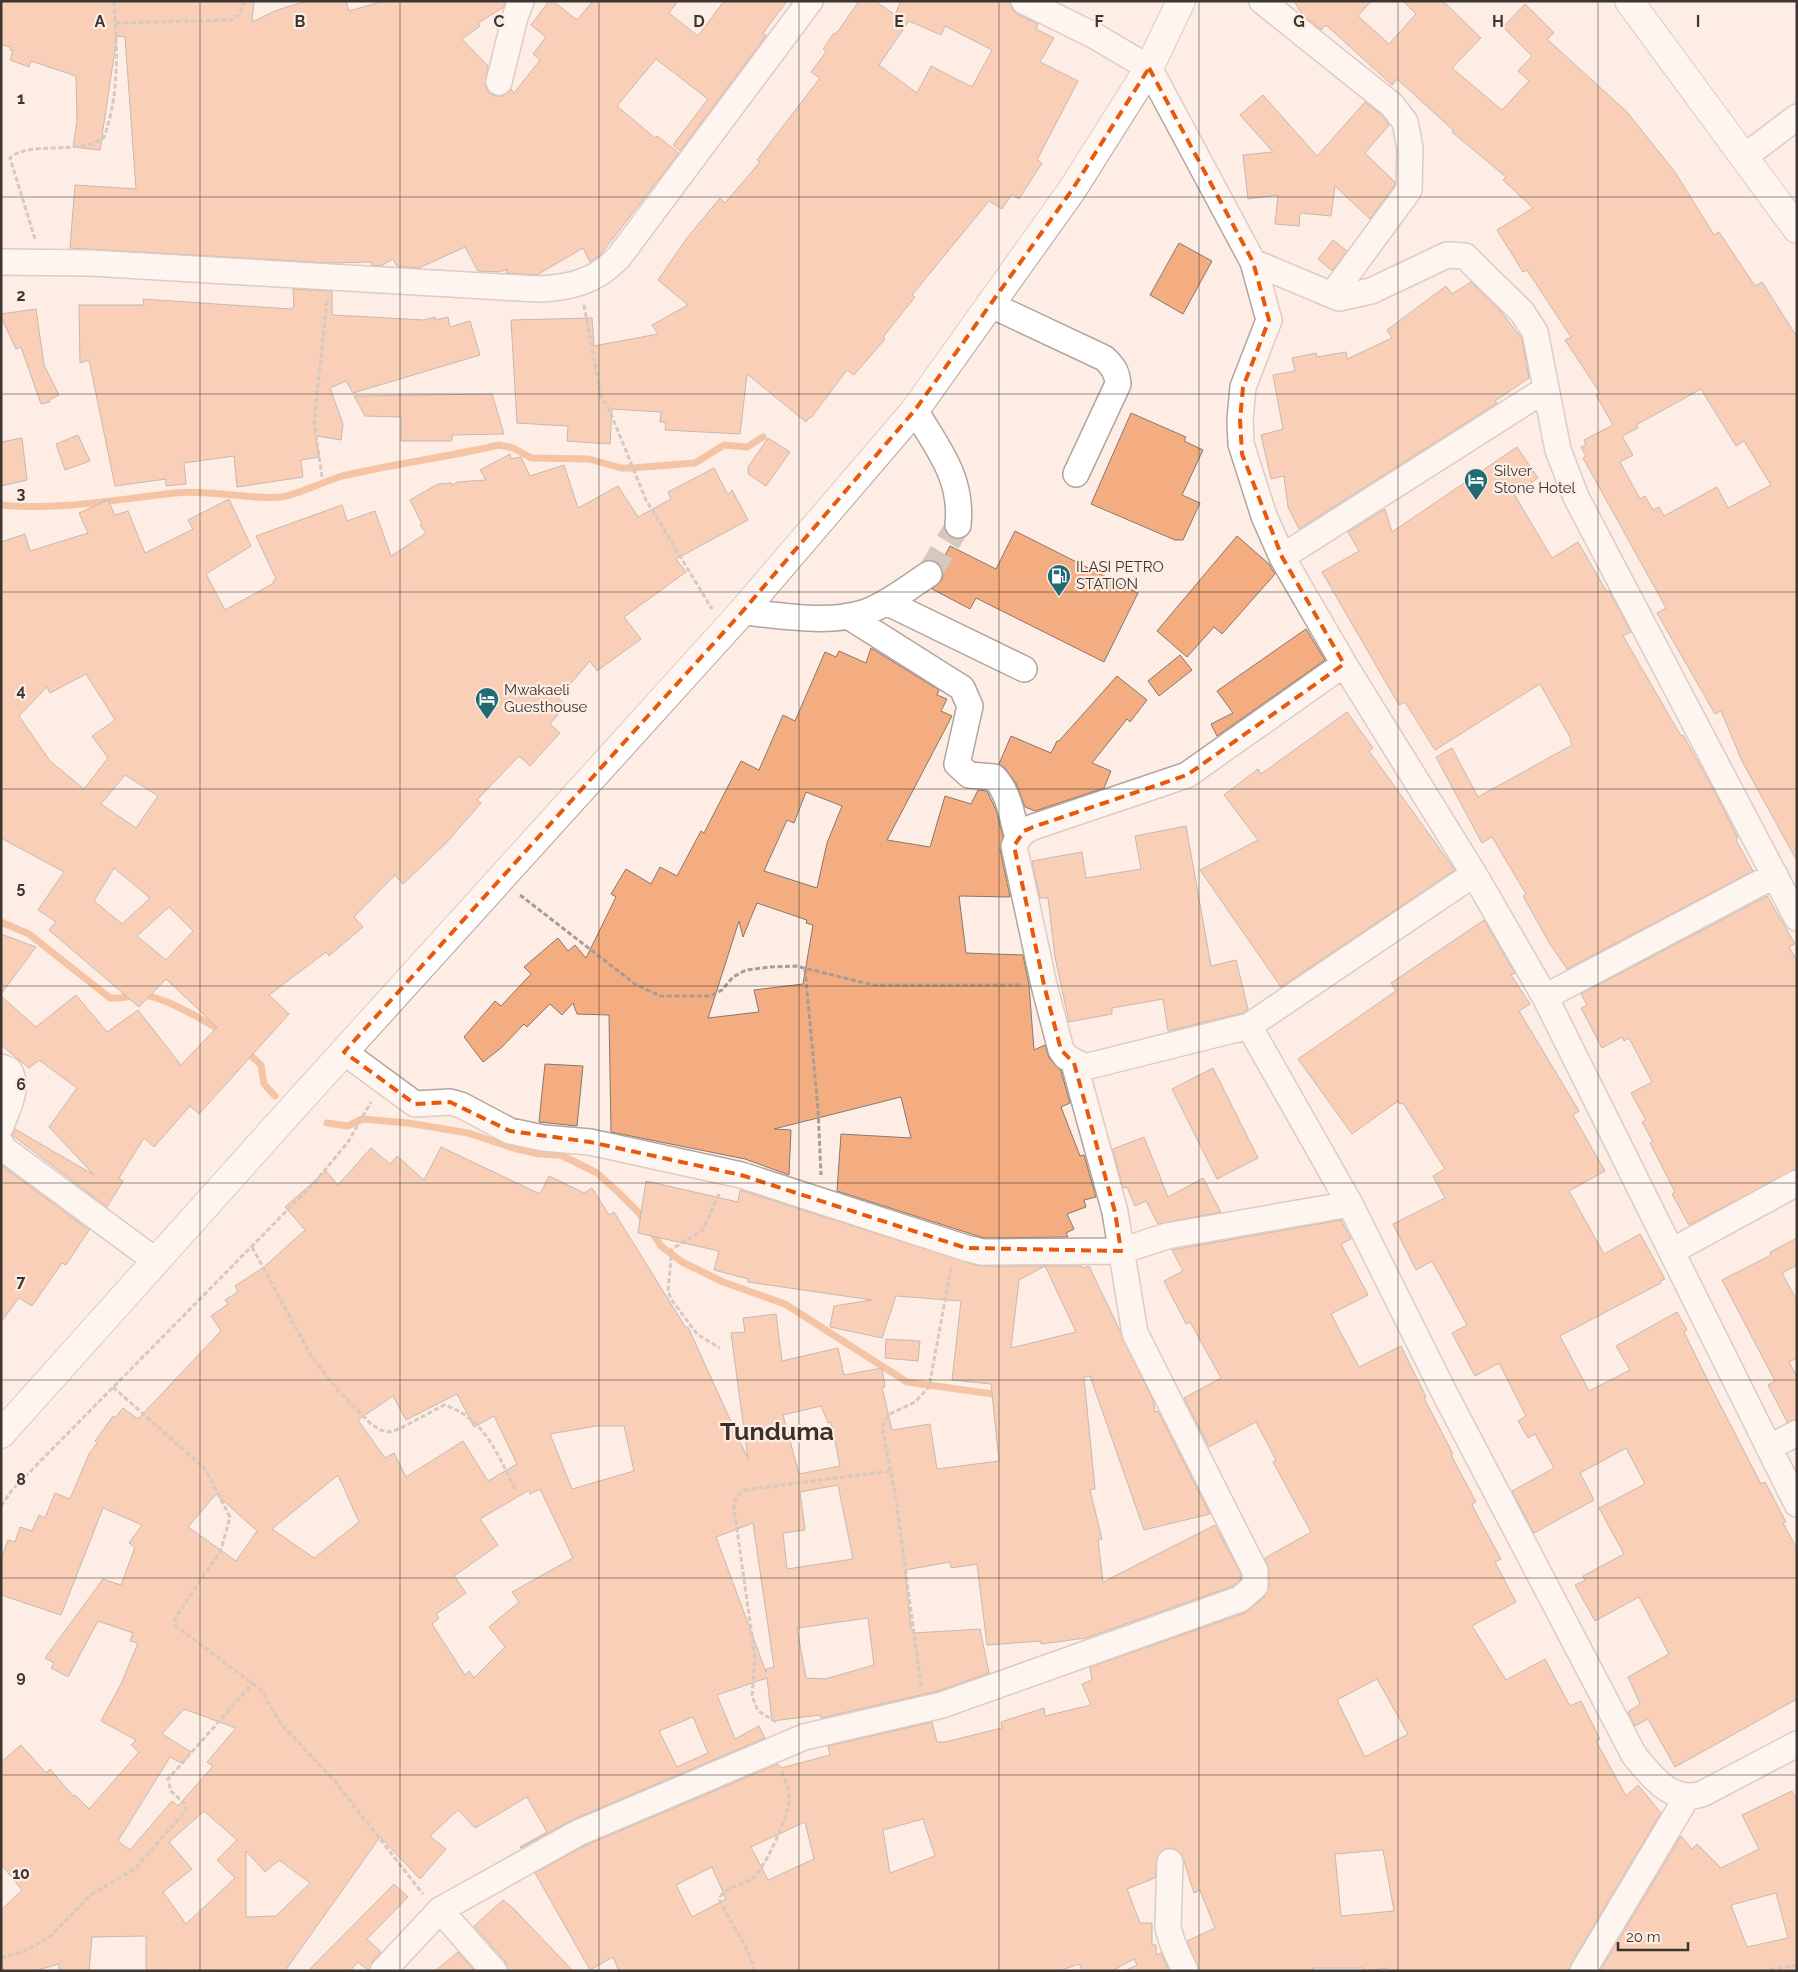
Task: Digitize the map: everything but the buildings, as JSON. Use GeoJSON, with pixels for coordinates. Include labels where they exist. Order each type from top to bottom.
{"type":"FeatureCollection","features":[{"type":"Feature","properties":{"kind":"highway"},"geometry":{"type":"LineString","coordinates":[[1,1434],[734,621],[915,410],[1072,190],[1149,68],[1181,1]]}},
{"type":"Feature","properties":{"kind":"highway"},"geometry":{"type":"LineString","coordinates":[[1629,1],[1797,229]]}},
{"type":"Feature","properties":{"kind":"street"},"geometry":{"type":"LineString","coordinates":[[499,82],[515,17],[521,1]]}},
{"type":"Feature","properties":{"kind":"street"},"geometry":{"type":"LineString","coordinates":[[1,262],[100,264],[536,289],[560,289],[580,284],[606,270],[620,257],[810,1]]}},
{"type":"Feature","properties":{"kind":"street"},"geometry":{"type":"LineString","coordinates":[[1024,1],[1095,36],[1149,68],[1253,262],[1269,320],[1243,387],[1240,420],[1241,444],[1264,516],[1282,557],[1344,664],[1474,874],[1545,997],[1797,1504]]}},
{"type":"Feature","properties":{"kind":"street"},"geometry":{"type":"LineString","coordinates":[[1262,1],[1392,105],[1405,122],[1410,148],[1409,190],[1332,295]]}},
{"type":"Feature","properties":{"kind":"street"},"geometry":{"type":"LineString","coordinates":[[1744,157],[1797,117]]}},
{"type":"Feature","properties":{"kind":"street"},"geometry":{"type":"LineString","coordinates":[[1253,262],[1339,298],[1364,293],[1447,254],[1465,256],[1522,312],[1537,338],[1558,450],[1576,497],[1797,918]]}},
{"type":"Feature","properties":{"kind":"street"},"geometry":{"type":"LineString","coordinates":[[989,304],[1104,358],[1118,375],[1118,384],[1076,474]]}},
{"type":"Feature","properties":{"kind":"street"},"geometry":{"type":"LineString","coordinates":[[1282,557],[1546,389]]}},
{"type":"Feature","properties":{"kind":"street"},"geometry":{"type":"LineString","coordinates":[[915,410],[948,465],[960,504],[958,525]]}},
{"type":"Feature","properties":{"kind":"street"},"geometry":{"type":"LineString","coordinates":[[734,621],[848,616],[867,612],[929,574]]}},
{"type":"Feature","properties":{"kind":"street"},"geometry":{"type":"LineString","coordinates":[[886,602],[1024,669]]}},
{"type":"Feature","properties":{"kind":"street"},"geometry":{"type":"LineString","coordinates":[[848,616],[962,688],[970,706],[958,764],[969,775],[994,777],[999,782],[1006,795],[1018,838]]}},
{"type":"Feature","properties":{"kind":"street"},"geometry":{"type":"LineString","coordinates":[[1344,664],[1187,775],[1033,827],[1024,831],[1018,838],[1014,846],[1044,985],[1061,1050],[1074,1063],[1085,1067],[1249,1026],[1474,874]]}},
{"type":"Feature","properties":{"kind":"street"},"geometry":{"type":"LineString","coordinates":[[1545,997],[1775,875]]}},
{"type":"Feature","properties":{"kind":"street"},"geometry":{"type":"LineString","coordinates":[[1249,1026],[1350,1204],[1444,1392],[1634,1755],[1654,1780],[1670,1791],[1687,1797],[1702,1794],[1797,1744]]}},
{"type":"Feature","properties":{"kind":"street"},"geometry":{"type":"LineString","coordinates":[[344,1052],[415,1104],[440,1101],[455,1103],[510,1131],[543,1138],[590,1142],[727,1172],[982,1252],[1121,1251],[1167,1236],[1350,1204]]}},
{"type":"Feature","properties":{"kind":"street"},"geometry":{"type":"LineString","coordinates":[[383,1971],[438,1911],[578,1833],[804,1737],[924,1710],[1240,1599],[1255,1586],[1255,1571],[1135,1333],[1115,1212],[1074,1063]]}},
{"type":"Feature","properties":{"kind":"street"},"geometry":{"type":"LineString","coordinates":[[1,1067],[9,1070],[14,1081],[14,1089],[1,1126]]}},
{"type":"Feature","properties":{"kind":"street"},"geometry":{"type":"LineString","coordinates":[[1,1144],[4,1149],[156,1262]]}},
{"type":"Feature","properties":{"kind":"street"},"geometry":{"type":"LineString","coordinates":[[1672,1250],[1797,1183]]}},
{"type":"Feature","properties":{"kind":"street"},"geometry":{"type":"LineString","coordinates":[[1770,1447],[1797,1433]]}},
{"type":"Feature","properties":{"kind":"street"},"geometry":{"type":"LineString","coordinates":[[1583,1971],[1687,1797]]}},
{"type":"Feature","properties":{"kind":"street"},"geometry":{"type":"LineString","coordinates":[[1170,1862],[1168,1927],[1172,1942],[1185,1971]]}},
{"type":"Feature","properties":{"kind":"street"},"geometry":{"type":"LineString","coordinates":[[438,1911],[494,1971]]}},
{"type":"Feature","properties":{"kind":"path"},"geometry":{"type":"LineString","coordinates":[[42,263],[10,158],[22,151],[92,144],[104,137],[117,76],[114,1]]}},
{"type":"Feature","properties":{"kind":"path"},"geometry":{"type":"LineString","coordinates":[[116,23],[230,20],[239,15],[244,1]]}},
{"type":"Feature","properties":{"kind":"path"},"geometry":{"type":"LineString","coordinates":[[322,477],[314,422],[329,278]]}},
{"type":"Feature","properties":{"kind":"path"},"geometry":{"type":"LineString","coordinates":[[580,284],[601,398],[609,409],[646,500],[734,621]]}},
{"type":"Feature","properties":{"kind":"path"},"geometry":{"type":"LineString","coordinates":[[500,879],[635,984],[660,996],[710,996],[722,990],[733,976],[746,970],[796,966],[873,986],[1044,985]]}},
{"type":"Feature","properties":{"kind":"path"},"geometry":{"type":"LineString","coordinates":[[804,969],[818,1109],[822,1201]]}},
{"type":"Feature","properties":{"kind":"path"},"geometry":{"type":"LineString","coordinates":[[1,1506],[12,1490],[315,1182],[348,1142],[383,1081]]}},
{"type":"Feature","properties":{"kind":"path"},"geometry":{"type":"LineString","coordinates":[[720,1348],[698,1335],[670,1299],[668,1290],[672,1249],[706,1227],[727,1172]]}},
{"type":"Feature","properties":{"kind":"path"},"geometry":{"type":"LineString","coordinates":[[924,1710],[906,1572],[882,1427],[888,1414],[915,1402],[929,1387],[956,1245]]}},
{"type":"Feature","properties":{"kind":"path"},"geometry":{"type":"LineString","coordinates":[[252,1246],[310,1354],[335,1387],[371,1424],[380,1430],[389,1432],[399,1429],[444,1405],[458,1409],[475,1422],[489,1438],[515,1489]]}},
{"type":"Feature","properties":{"kind":"path"},"geometry":{"type":"LineString","coordinates":[[113,1387],[205,1469],[228,1512],[229,1523],[221,1550],[175,1618],[176,1626],[254,1682],[261,1690],[281,1724],[333,1779],[438,1911]]}},
{"type":"Feature","properties":{"kind":"path"},"geometry":{"type":"LineString","coordinates":[[804,1737],[763,1715],[754,1704],[752,1696],[755,1658],[734,1508],[735,1499],[738,1494],[745,1490],[890,1470]]}},
{"type":"Feature","properties":{"kind":"path"},"geometry":{"type":"LineString","coordinates":[[1,1958],[23,1952],[51,1936],[89,1896],[136,1868],[186,1810],[186,1805],[171,1791],[168,1779],[254,1682]]}},
{"type":"Feature","properties":{"kind":"path"},"geometry":{"type":"LineString","coordinates":[[755,1971],[747,1949],[720,1902],[720,1897],[725,1892],[753,1878],[758,1872],[786,1814],[789,1794],[775,1749]]}},
{"type":"Feature","properties":{"kind":"path"},"geometry":{"type":"LineString","coordinates":[[1762,1971],[1797,1965]]}},
{"type":"Feature","properties":{"kind":"highlighted area"},"geometry":{"type":"Polygon","coordinates":[[[1149,68],[1253,262],[1269,320],[1243,387],[1240,420],[1242,454],[1282,557],[1344,664],[1187,775],[1033,827],[1024,831],[1014,846],[1044,985],[1061,1050],[1074,1063],[1115,1212],[1121,1251],[966,1248],[741,1175],[590,1142],[510,1131],[450,1102],[415,1104],[344,1052],[742,612],[915,410],[1072,190],[1149,68]]]}},
{"type":"Feature","properties":{"kind":"waterway"},"geometry":{"type":"LineString","coordinates":[[1,505],[66,505],[188,492],[268,498],[281,497],[342,476],[499,445],[513,448],[531,458],[589,459],[621,468],[695,463],[724,445],[747,447],[763,437]]}},
{"type":"Feature","properties":{"kind":"waterway"},"geometry":{"type":"LineString","coordinates":[[1,922],[29,934],[110,998],[141,995],[160,999],[183,1009],[223,1032]]}},
{"type":"Feature","properties":{"kind":"waterway"},"geometry":{"type":"LineString","coordinates":[[245,1050],[261,1065],[264,1084],[275,1096]]}},
{"type":"Feature","properties":{"kind":"waterway"},"geometry":{"type":"LineString","coordinates":[[327,1123],[348,1126],[362,1119],[408,1123],[468,1133],[539,1154],[560,1155],[597,1173],[639,1213],[661,1246],[682,1262],[723,1282],[785,1304],[907,1382],[1000,1395]]}},
{"type":"Feature","properties":{"kind":"tunnel"},"geometry":{"type":"LineString","coordinates":[[929,574],[958,525]]}},
{"type":"Feature","properties":{"kind":"place","name":"Silver Stone Hotel"},"geometry":{"type":"Point","coordinates":[1476,501]}},
{"type":"Feature","properties":{"kind":"place","name":"ILASI PETRO STATION"},"geometry":{"type":"Point","coordinates":[1059,597]}},
{"type":"Feature","properties":{"kind":"place","name":"Mwakaeli Guesthouse"},"geometry":{"type":"Point","coordinates":[487,720]}},
{"type":"Feature","properties":{"kind":"district","name":"Tunduma"},"geometry":{"type":"Point","coordinates":[777,1431]}}]}
